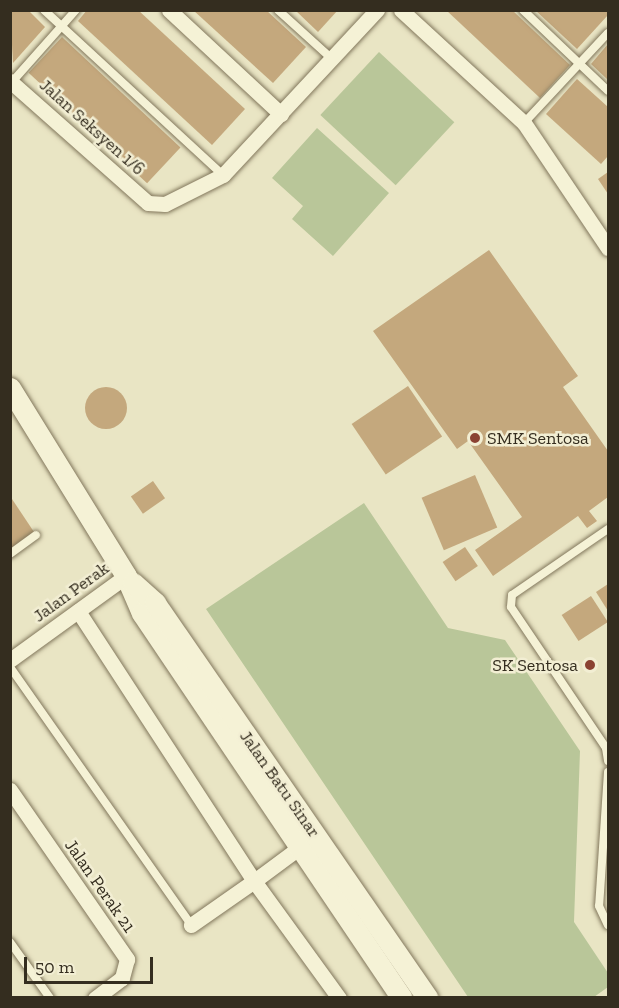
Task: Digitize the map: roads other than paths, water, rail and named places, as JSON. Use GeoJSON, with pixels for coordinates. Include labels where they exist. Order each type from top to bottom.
{"type":"FeatureCollection","features":[{"type":"Feature","properties":{"kind":"street"},"geometry":{"type":"LineString","coordinates":[[169,10],[281,114]]}},
{"type":"Feature","properties":{"kind":"street"},"geometry":{"type":"LineString","coordinates":[[223,175],[377,10]]}},
{"type":"Feature","properties":{"kind":"street"},"geometry":{"type":"LineString","coordinates":[[401,10],[524,123],[609,248]]}},
{"type":"Feature","properties":{"kind":"street","name":"Jalan Seksyen 1/6"},"geometry":{"type":"LineString","coordinates":[[11,81],[148,202],[165,204],[223,175]]}},
{"type":"Feature","properties":{"kind":"street","name":"Jalan Batu Sinar"},"geometry":{"type":"LineString","coordinates":[[10,388],[126,576],[142,613],[402,998]]}},
{"type":"Feature","properties":{"kind":"street","name":"Jalan Batu Sinar"},"geometry":{"type":"LineString","coordinates":[[126,576],[155,603],[427,998]]}},
{"type":"Feature","properties":{"kind":"street","name":"Jalan Perak"},"geometry":{"type":"LineString","coordinates":[[10,660],[126,576]]}},
{"type":"Feature","properties":{"kind":"street"},"geometry":{"type":"LineString","coordinates":[[78,611],[254,881],[339,998]]}},
{"type":"Feature","properties":{"kind":"street","name":"Jalan Perak 21"},"geometry":{"type":"LineString","coordinates":[[10,790],[127,958],[122,978],[95,998]]}},
{"type":"Feature","properties":{"kind":"street"},"geometry":{"type":"LineString","coordinates":[[191,926],[300,847]]}},
{"type":"Feature","properties":{"kind":"lane"},"geometry":{"type":"LineString","coordinates":[[44,10],[223,175]]}},
{"type":"Feature","properties":{"kind":"lane"},"geometry":{"type":"LineString","coordinates":[[11,81],[76,10]]}},
{"type":"Feature","properties":{"kind":"lane"},"geometry":{"type":"LineString","coordinates":[[278,10],[332,59]]}},
{"type":"Feature","properties":{"kind":"lane"},"geometry":{"type":"LineString","coordinates":[[523,10],[609,92]]}},
{"type":"Feature","properties":{"kind":"lane"},"geometry":{"type":"LineString","coordinates":[[524,123],[609,33]]}},
{"type":"Feature","properties":{"kind":"lane"},"geometry":{"type":"LineString","coordinates":[[609,529],[512,595],[511,607],[606,748],[609,761]]}},
{"type":"Feature","properties":{"kind":"lane"},"geometry":{"type":"LineString","coordinates":[[10,554],[36,535]]}},
{"type":"Feature","properties":{"kind":"lane"},"geometry":{"type":"LineString","coordinates":[[10,667],[191,926]]}},
{"type":"Feature","properties":{"kind":"lane"},"geometry":{"type":"LineString","coordinates":[[609,772],[599,906],[609,925]]}},
{"type":"Feature","properties":{"kind":"lane"},"geometry":{"type":"LineString","coordinates":[[10,942],[50,998]]}},
{"type":"Feature","properties":{"kind":"place","name":"SMK Sentosa"},"geometry":{"type":"Point","coordinates":[475,438]}},
{"type":"Feature","properties":{"kind":"place","name":"SK Sentosa"},"geometry":{"type":"Point","coordinates":[590,665]}}]}
